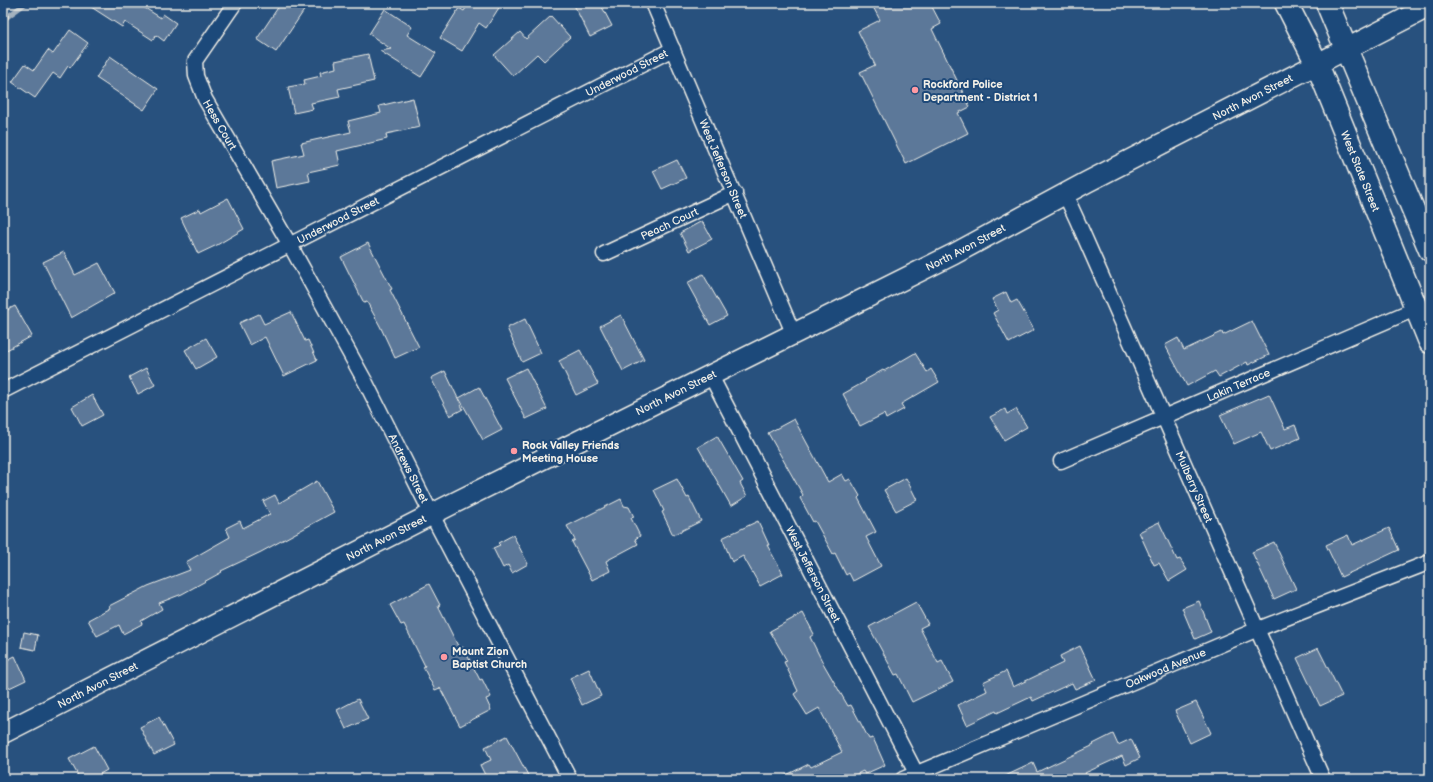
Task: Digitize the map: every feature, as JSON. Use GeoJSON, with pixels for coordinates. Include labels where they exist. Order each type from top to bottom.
{"type":"FeatureCollection","features":[{"type":"Feature","properties":{"kind":"main road","name":"West State Street"},"geometry":{"type":"LineString","coordinates":[[1286,3],[1317,64],[1430,342]]}},
{"type":"Feature","properties":{"kind":"main road"},"geometry":{"type":"LineString","coordinates":[[1328,3],[1430,250]]}},
{"type":"Feature","properties":{"kind":"street","name":"Hess Court"},"geometry":{"type":"LineString","coordinates":[[235,3],[195,61],[196,76],[206,99],[290,245]]}},
{"type":"Feature","properties":{"kind":"street","name":"West Jefferson Street"},"geometry":{"type":"LineString","coordinates":[[654,3],[794,335]]}},
{"type":"Feature","properties":{"kind":"street","name":"North Avon Street"},"geometry":{"type":"LineString","coordinates":[[3,733],[432,515],[954,254],[1064,194],[1430,6]]}},
{"type":"Feature","properties":{"kind":"street","name":"Underwood Street"},"geometry":{"type":"LineString","coordinates":[[3,391],[673,49]]}},
{"type":"Feature","properties":{"kind":"street","name":"Peach Court"},"geometry":{"type":"LineString","coordinates":[[604,254],[735,193]]}},
{"type":"Feature","properties":{"kind":"street","name":"Mulberry Street"},"geometry":{"type":"LineString","coordinates":[[1064,194],[1077,220],[1323,779]]}},
{"type":"Feature","properties":{"kind":"street","name":"Andrews Street"},"geometry":{"type":"LineString","coordinates":[[290,245],[366,383],[432,515],[570,779]]}},
{"type":"Feature","properties":{"kind":"street","name":"Lakin Terrace"},"geometry":{"type":"LineString","coordinates":[[1060,461],[1415,308]]}},
{"type":"Feature","properties":{"kind":"street","name":"West Jefferson Street"},"geometry":{"type":"LineString","coordinates":[[711,376],[910,776]]}},
{"type":"Feature","properties":{"kind":"street","name":"Oakwood Avenue"},"geometry":{"type":"LineString","coordinates":[[910,776],[1258,629],[1430,562]]}},
{"type":"Feature","properties":{"kind":"building"},"geometry":{"type":"Polygon","coordinates":[[[85,3],[137,3],[161,18],[163,14],[176,23],[164,41],[156,35],[153,40],[125,22],[122,27],[85,3]]]}},
{"type":"Feature","properties":{"kind":"building"},"geometry":{"type":"Polygon","coordinates":[[[281,3],[309,3],[276,52],[257,39],[281,3]]]}},
{"type":"Feature","properties":{"kind":"building"},"geometry":{"type":"Polygon","coordinates":[[[469,3],[502,3],[486,28],[479,23],[462,51],[440,38],[459,8],[464,11],[469,3]]]}},
{"type":"Feature","properties":{"kind":"building"},"geometry":{"type":"Polygon","coordinates":[[[573,3],[600,3],[612,26],[590,37],[573,3]]]}},
{"type":"Feature","properties":{"kind":"building","name":"Rockford Police Department - District 1"},"geometry":{"type":"Polygon","coordinates":[[[871,3],[930,3],[941,24],[932,29],[970,107],[958,113],[968,133],[906,164],[860,72],[875,65],[858,31],[880,20],[871,3]]]}},
{"type":"Feature","properties":{"kind":"building"},"geometry":{"type":"Polygon","coordinates":[[[385,9],[412,27],[407,35],[436,53],[421,77],[380,51],[391,49],[369,34],[385,9]]]}},
{"type":"Feature","properties":{"kind":"building"},"geometry":{"type":"Polygon","coordinates":[[[551,16],[570,37],[544,61],[537,54],[513,76],[494,55],[520,32],[526,39],[551,16]]]}},
{"type":"Feature","properties":{"kind":"building"},"geometry":{"type":"Polygon","coordinates":[[[70,30],[88,43],[70,68],[68,66],[60,78],[53,73],[35,98],[12,82],[25,64],[34,70],[48,50],[53,54],[70,30]]]}},
{"type":"Feature","properties":{"kind":"building"},"geometry":{"type":"Polygon","coordinates":[[[368,54],[374,81],[338,89],[340,97],[311,103],[313,109],[294,113],[288,87],[305,84],[304,80],[321,76],[320,72],[336,68],[335,61],[368,54]]]}},
{"type":"Feature","properties":{"kind":"building"},"geometry":{"type":"Polygon","coordinates":[[[110,56],[158,89],[144,110],[96,78],[110,56]]]}},
{"type":"Feature","properties":{"kind":"building"},"geometry":{"type":"Polygon","coordinates":[[[413,98],[420,127],[386,134],[387,139],[337,151],[340,165],[308,172],[310,181],[276,188],[271,161],[304,154],[301,143],[351,132],[348,121],[381,113],[379,106],[413,98]]]}},
{"type":"Feature","properties":{"kind":"building"},"geometry":{"type":"Polygon","coordinates":[[[677,160],[686,178],[662,189],[653,171],[677,160]]]}},
{"type":"Feature","properties":{"kind":"building"},"geometry":{"type":"Polygon","coordinates":[[[228,198],[244,229],[198,254],[181,218],[200,209],[201,212],[228,198]]]}},
{"type":"Feature","properties":{"kind":"building"},"geometry":{"type":"Polygon","coordinates":[[[702,221],[712,239],[689,251],[680,233],[702,221]]]}},
{"type":"Feature","properties":{"kind":"building"},"geometry":{"type":"Polygon","coordinates":[[[368,243],[392,289],[390,290],[419,347],[395,358],[380,326],[367,302],[364,303],[341,257],[368,243]]]}},
{"type":"Feature","properties":{"kind":"building"},"geometry":{"type":"Polygon","coordinates":[[[64,252],[75,275],[99,263],[115,293],[71,318],[43,262],[64,252]]]}},
{"type":"Feature","properties":{"kind":"building"},"geometry":{"type":"Polygon","coordinates":[[[703,274],[727,316],[710,325],[687,283],[703,274]]]}},
{"type":"Feature","properties":{"kind":"building"},"geometry":{"type":"Polygon","coordinates":[[[1006,292],[1011,303],[1017,300],[1034,330],[1009,343],[993,313],[998,310],[992,299],[1006,292]]]}},
{"type":"Feature","properties":{"kind":"building"},"geometry":{"type":"Polygon","coordinates":[[[15,306],[32,336],[3,352],[3,312],[15,306]]]}},
{"type":"Feature","properties":{"kind":"building"},"geometry":{"type":"Polygon","coordinates":[[[291,312],[305,341],[308,340],[317,360],[284,376],[265,337],[250,345],[239,323],[259,314],[264,324],[291,312]]]}},
{"type":"Feature","properties":{"kind":"building"},"geometry":{"type":"Polygon","coordinates":[[[621,315],[644,360],[623,371],[600,326],[621,315]]]}},
{"type":"Feature","properties":{"kind":"building"},"geometry":{"type":"Polygon","coordinates":[[[525,319],[541,353],[522,362],[507,328],[525,319]]]}},
{"type":"Feature","properties":{"kind":"building"},"geometry":{"type":"Polygon","coordinates":[[[1252,321],[1269,355],[1248,365],[1247,362],[1219,377],[1215,371],[1187,386],[1165,345],[1178,338],[1184,350],[1222,332],[1223,335],[1252,321]]]}},
{"type":"Feature","properties":{"kind":"building"},"geometry":{"type":"Polygon","coordinates":[[[206,338],[217,357],[196,369],[185,350],[206,338]]]}},
{"type":"Feature","properties":{"kind":"building"},"geometry":{"type":"Polygon","coordinates":[[[580,350],[598,384],[576,395],[559,361],[580,350]]]}},
{"type":"Feature","properties":{"kind":"building"},"geometry":{"type":"Polygon","coordinates":[[[915,353],[927,372],[931,369],[939,382],[901,404],[904,409],[886,419],[884,414],[860,426],[843,394],[866,381],[865,380],[915,353]]]}},
{"type":"Feature","properties":{"kind":"building"},"geometry":{"type":"Polygon","coordinates":[[[146,368],[155,385],[138,394],[129,377],[146,368]]]}},
{"type":"Feature","properties":{"kind":"building"},"geometry":{"type":"Polygon","coordinates":[[[526,368],[547,409],[526,419],[505,378],[526,368]]]}},
{"type":"Feature","properties":{"kind":"building"},"geometry":{"type":"Polygon","coordinates":[[[445,371],[463,409],[450,416],[431,378],[445,371]]]}},
{"type":"Feature","properties":{"kind":"building"},"geometry":{"type":"Polygon","coordinates":[[[479,387],[502,430],[483,440],[459,398],[479,387]]]}},
{"type":"Feature","properties":{"kind":"building"},"geometry":{"type":"Polygon","coordinates":[[[1269,394],[1285,429],[1295,425],[1300,438],[1270,451],[1261,432],[1234,444],[1220,415],[1269,394]]]}},
{"type":"Feature","properties":{"kind":"building"},"geometry":{"type":"Polygon","coordinates":[[[92,395],[103,415],[82,426],[72,407],[92,395]]]}},
{"type":"Feature","properties":{"kind":"building"},"geometry":{"type":"Polygon","coordinates":[[[1005,409],[1007,414],[1016,409],[1027,427],[1004,440],[990,417],[1005,409]]]}},
{"type":"Feature","properties":{"kind":"building"},"geometry":{"type":"Polygon","coordinates":[[[794,419],[828,482],[842,474],[846,481],[850,479],[860,496],[858,498],[876,532],[866,537],[881,566],[853,581],[849,573],[846,575],[835,553],[833,554],[815,521],[813,522],[800,498],[803,495],[768,433],[794,419]]]}},
{"type":"Feature","properties":{"kind":"building"},"geometry":{"type":"Polygon","coordinates":[[[717,436],[743,481],[740,483],[747,496],[731,506],[698,447],[717,436]]]}},
{"type":"Feature","properties":{"kind":"building"},"geometry":{"type":"Polygon","coordinates":[[[906,478],[917,500],[896,511],[884,490],[906,478]]]}},
{"type":"Feature","properties":{"kind":"building"},"geometry":{"type":"Polygon","coordinates":[[[677,479],[687,498],[689,497],[701,521],[673,535],[654,490],[677,479]]]}},
{"type":"Feature","properties":{"kind":"building"},"geometry":{"type":"Polygon","coordinates":[[[317,481],[334,512],[261,552],[221,571],[222,572],[182,594],[159,603],[162,609],[141,621],[142,624],[123,634],[119,625],[97,636],[88,620],[110,608],[109,606],[148,586],[190,570],[186,562],[230,537],[226,528],[240,521],[243,528],[270,514],[263,501],[275,495],[279,503],[317,481]]]}},
{"type":"Feature","properties":{"kind":"building"},"geometry":{"type":"Polygon","coordinates":[[[621,499],[624,506],[629,507],[634,517],[631,518],[640,536],[635,539],[638,544],[606,561],[610,571],[592,580],[572,542],[575,540],[567,526],[621,499]]]}},
{"type":"Feature","properties":{"kind":"building"},"geometry":{"type":"Polygon","coordinates":[[[758,521],[769,545],[767,545],[783,574],[760,586],[743,556],[732,562],[722,538],[758,521]]]}},
{"type":"Feature","properties":{"kind":"building"},"geometry":{"type":"Polygon","coordinates":[[[1159,522],[1177,560],[1180,559],[1187,570],[1169,581],[1159,563],[1154,565],[1139,532],[1159,522]]]}},
{"type":"Feature","properties":{"kind":"building"},"geometry":{"type":"Polygon","coordinates":[[[1389,528],[1399,550],[1341,577],[1326,545],[1348,535],[1352,545],[1389,528]]]}},
{"type":"Feature","properties":{"kind":"building"},"geometry":{"type":"Polygon","coordinates":[[[513,535],[528,564],[512,573],[508,565],[503,568],[493,548],[500,545],[498,543],[513,535]]]}},
{"type":"Feature","properties":{"kind":"building"},"geometry":{"type":"Polygon","coordinates":[[[1274,542],[1296,589],[1274,599],[1252,552],[1274,542]]]}},
{"type":"Feature","properties":{"kind":"building","name":"Mount Zion Baptist Church"},"geometry":{"type":"Polygon","coordinates":[[[429,584],[459,648],[463,647],[480,680],[482,679],[491,697],[486,699],[491,710],[460,726],[440,688],[435,690],[404,624],[401,625],[390,605],[429,584]]]}},
{"type":"Feature","properties":{"kind":"building"},"geometry":{"type":"Polygon","coordinates":[[[1199,601],[1211,632],[1195,639],[1182,608],[1199,601]]]}},
{"type":"Feature","properties":{"kind":"building"},"geometry":{"type":"Polygon","coordinates":[[[916,602],[928,624],[920,628],[938,663],[942,661],[953,682],[912,702],[898,674],[895,675],[869,627],[916,602]]]}},
{"type":"Feature","properties":{"kind":"building"},"geometry":{"type":"Polygon","coordinates":[[[803,613],[814,634],[810,637],[823,663],[848,706],[851,705],[869,739],[873,738],[885,765],[865,774],[863,771],[847,779],[778,779],[809,764],[811,767],[842,752],[819,708],[807,715],[794,694],[798,691],[784,662],[787,661],[770,631],[803,613]]]}},
{"type":"Feature","properties":{"kind":"building"},"geometry":{"type":"Polygon","coordinates":[[[24,632],[38,635],[35,650],[21,647],[24,632]]]}},
{"type":"Feature","properties":{"kind":"building"},"geometry":{"type":"Polygon","coordinates":[[[1080,646],[1096,680],[1075,689],[1072,683],[1033,701],[1031,697],[997,713],[996,711],[967,725],[958,705],[987,691],[983,682],[1006,671],[1013,687],[1063,663],[1060,656],[1080,646]]]}},
{"type":"Feature","properties":{"kind":"building"},"geometry":{"type":"Polygon","coordinates":[[[1318,648],[1342,696],[1320,706],[1297,658],[1318,648]]]}},
{"type":"Feature","properties":{"kind":"building"},"geometry":{"type":"Polygon","coordinates":[[[15,656],[26,680],[3,691],[3,662],[15,656]]]}},
{"type":"Feature","properties":{"kind":"building"},"geometry":{"type":"Polygon","coordinates":[[[589,669],[601,696],[582,705],[570,678],[589,669]]]}},
{"type":"Feature","properties":{"kind":"building"},"geometry":{"type":"Polygon","coordinates":[[[358,699],[368,719],[346,729],[337,710],[358,699]]]}},
{"type":"Feature","properties":{"kind":"building"},"geometry":{"type":"Polygon","coordinates":[[[1196,702],[1211,733],[1190,743],[1175,711],[1196,702]]]}},
{"type":"Feature","properties":{"kind":"building"},"geometry":{"type":"Polygon","coordinates":[[[159,717],[174,745],[154,755],[140,727],[159,717]]]}},
{"type":"Feature","properties":{"kind":"building"},"geometry":{"type":"Polygon","coordinates":[[[1113,734],[1118,745],[1131,739],[1140,758],[1126,765],[1122,756],[1085,773],[1088,779],[999,779],[1033,763],[1037,772],[1094,745],[1093,744],[1113,734]]]}},
{"type":"Feature","properties":{"kind":"building"},"geometry":{"type":"Polygon","coordinates":[[[507,736],[530,779],[487,779],[480,765],[491,760],[485,747],[507,736]]]}},
{"type":"Feature","properties":{"kind":"building"},"geometry":{"type":"Polygon","coordinates":[[[94,746],[107,770],[100,774],[102,779],[80,779],[69,759],[94,746]]]}},
{"type":"Feature","properties":{"kind":"waterway"},"geometry":{"type":"LineString","coordinates":[[3,20],[26,3]]}},
{"type":"Feature","properties":{"kind":"place","name":"Rockford Police Department - District 1"},"geometry":{"type":"Point","coordinates":[915,90]}},
{"type":"Feature","properties":{"kind":"place","name":"Rock Valley Friends Meeting House"},"geometry":{"type":"Point","coordinates":[514,451]}},
{"type":"Feature","properties":{"kind":"place","name":"Mount Zion Baptist Church"},"geometry":{"type":"Point","coordinates":[444,657]}}]}
